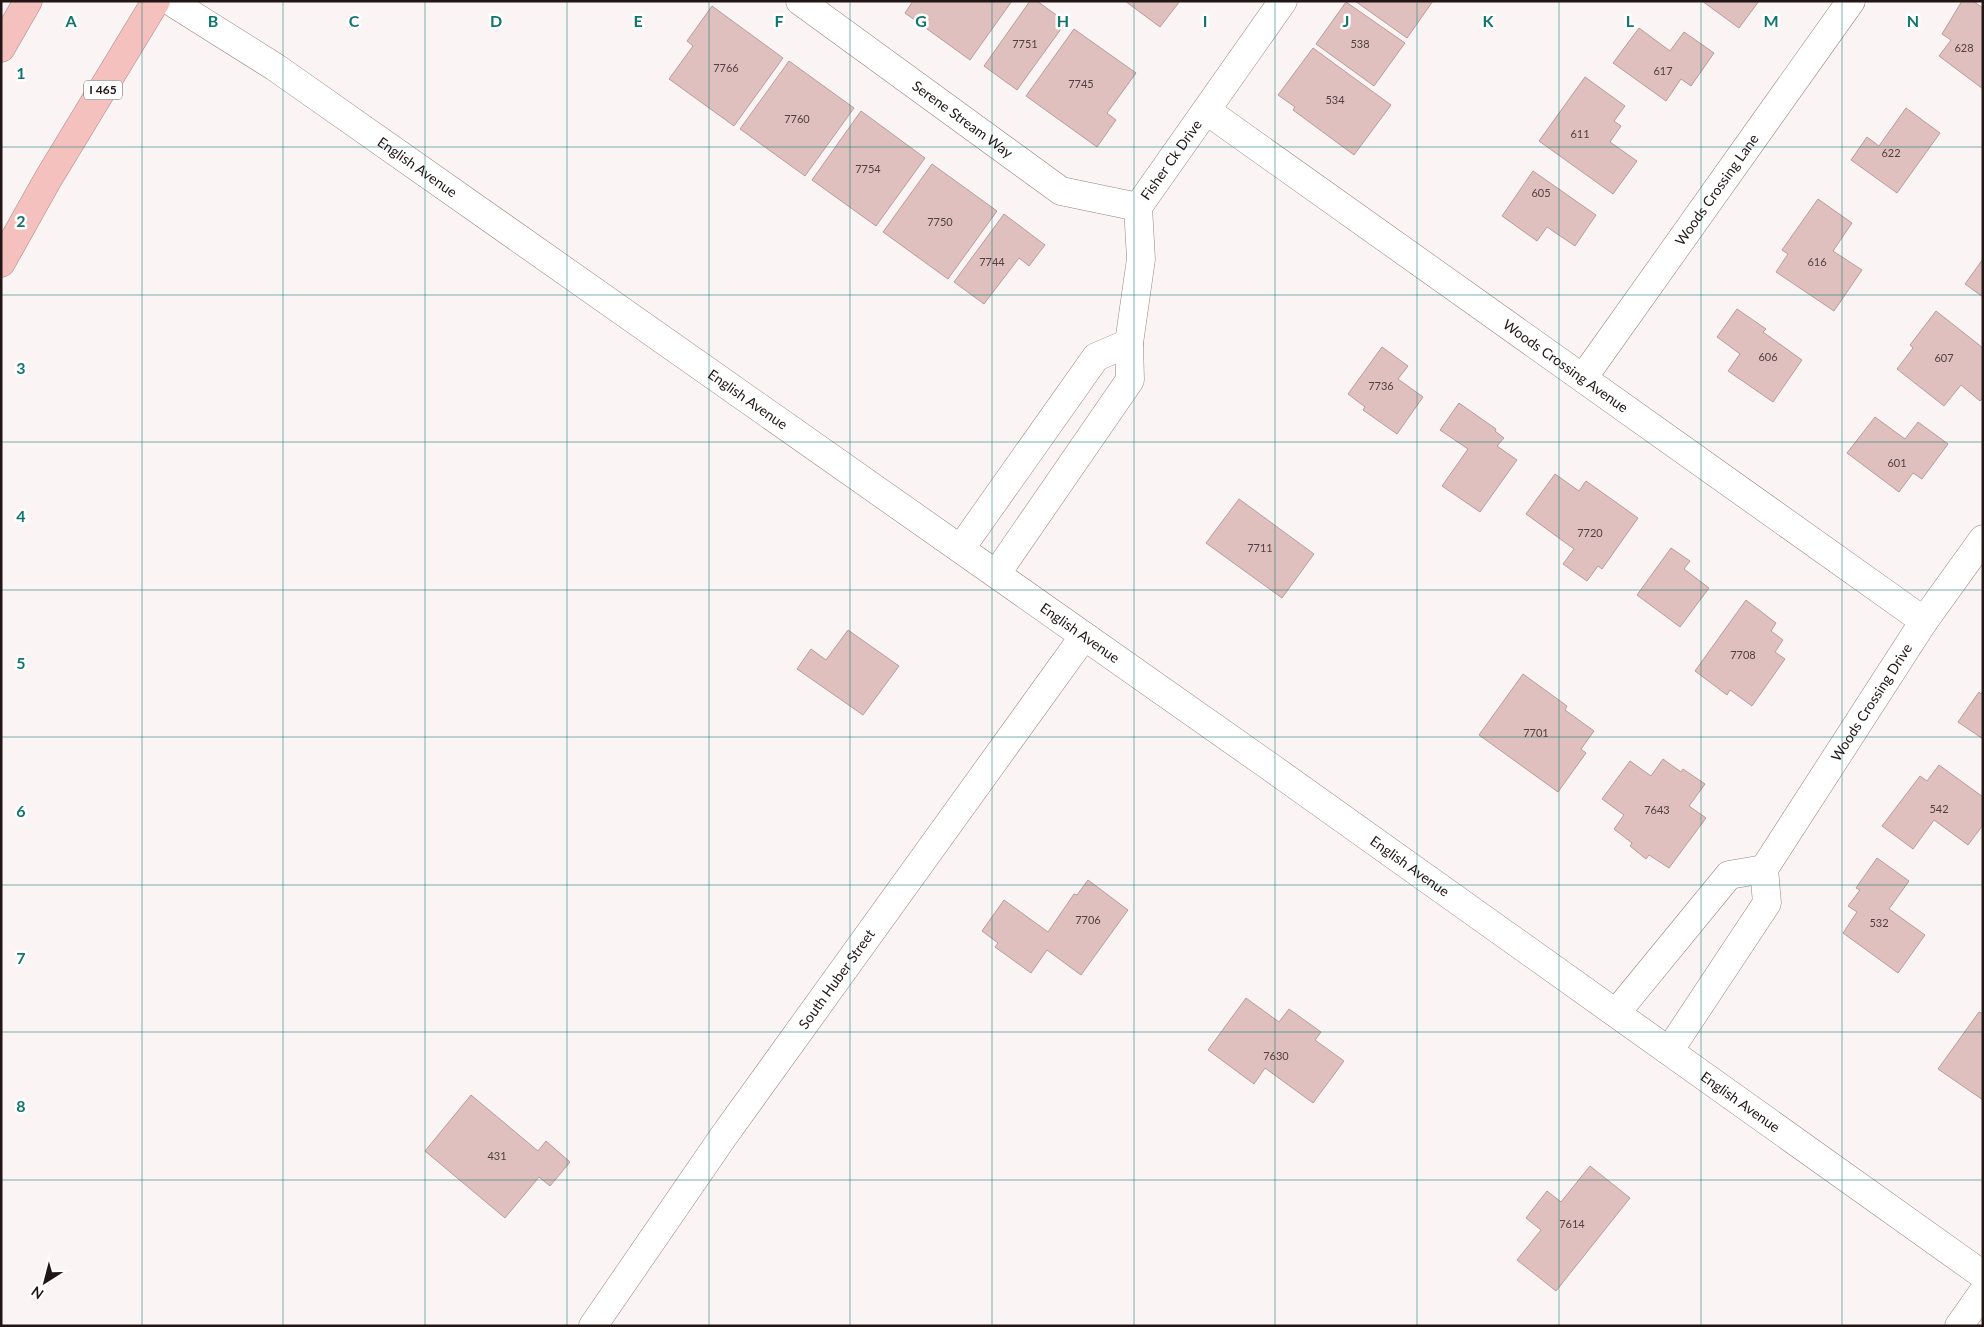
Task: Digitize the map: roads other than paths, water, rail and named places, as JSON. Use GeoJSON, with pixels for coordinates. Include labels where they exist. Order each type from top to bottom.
{"type":"FeatureCollection","features":[{"type":"Feature","properties":{"kind":"highway"},"geometry":{"type":"LineString","coordinates":[[1,48],[28,1]]}},
{"type":"Feature","properties":{"kind":"highway","name":"I 465"},"geometry":{"type":"LineString","coordinates":[[1,262],[48,179],[156,1]]}},
{"type":"Feature","properties":{"kind":"street","name":"English Avenue"},"geometry":{"type":"LineString","coordinates":[[170,1],[275,67],[997,573],[1983,1275]]}},
{"type":"Feature","properties":{"kind":"street","name":"Serene Stream Way"},"geometry":{"type":"LineString","coordinates":[[800,1],[1061,191],[1138,207]]}},
{"type":"Feature","properties":{"kind":"street","name":"Fisher Ck Drive"},"geometry":{"type":"LineString","coordinates":[[997,573],[1130,380],[1129,343],[1141,259],[1138,207],[1283,1]]}},
{"type":"Feature","properties":{"kind":"street","name":"Woods Crossing Lane"},"geometry":{"type":"LineString","coordinates":[[1583,378],[1851,1]]}},
{"type":"Feature","properties":{"kind":"street","name":"Woods Crossing Avenue"},"geometry":{"type":"LineString","coordinates":[[1207,111],[1924,621]]}},
{"type":"Feature","properties":{"kind":"street"},"geometry":{"type":"LineString","coordinates":[[961,548],[1096,357],[1129,343]]}},
{"type":"Feature","properties":{"kind":"street","name":"Woods Crossing Drive"},"geometry":{"type":"LineString","coordinates":[[1764,869],[1924,621],[1983,538]]}},
{"type":"Feature","properties":{"kind":"street","name":"South Huber Street"},"geometry":{"type":"LineString","coordinates":[[594,1326],[723,1136],[1084,636]]}},
{"type":"Feature","properties":{"kind":"street"},"geometry":{"type":"LineString","coordinates":[[1616,1012],[1729,875],[1764,869],[1766,903],[1669,1051]]}},
{"type":"Feature","properties":{"kind":"street"},"geometry":{"type":"LineString","coordinates":[[1959,1326],[1983,1292]]}}]}
